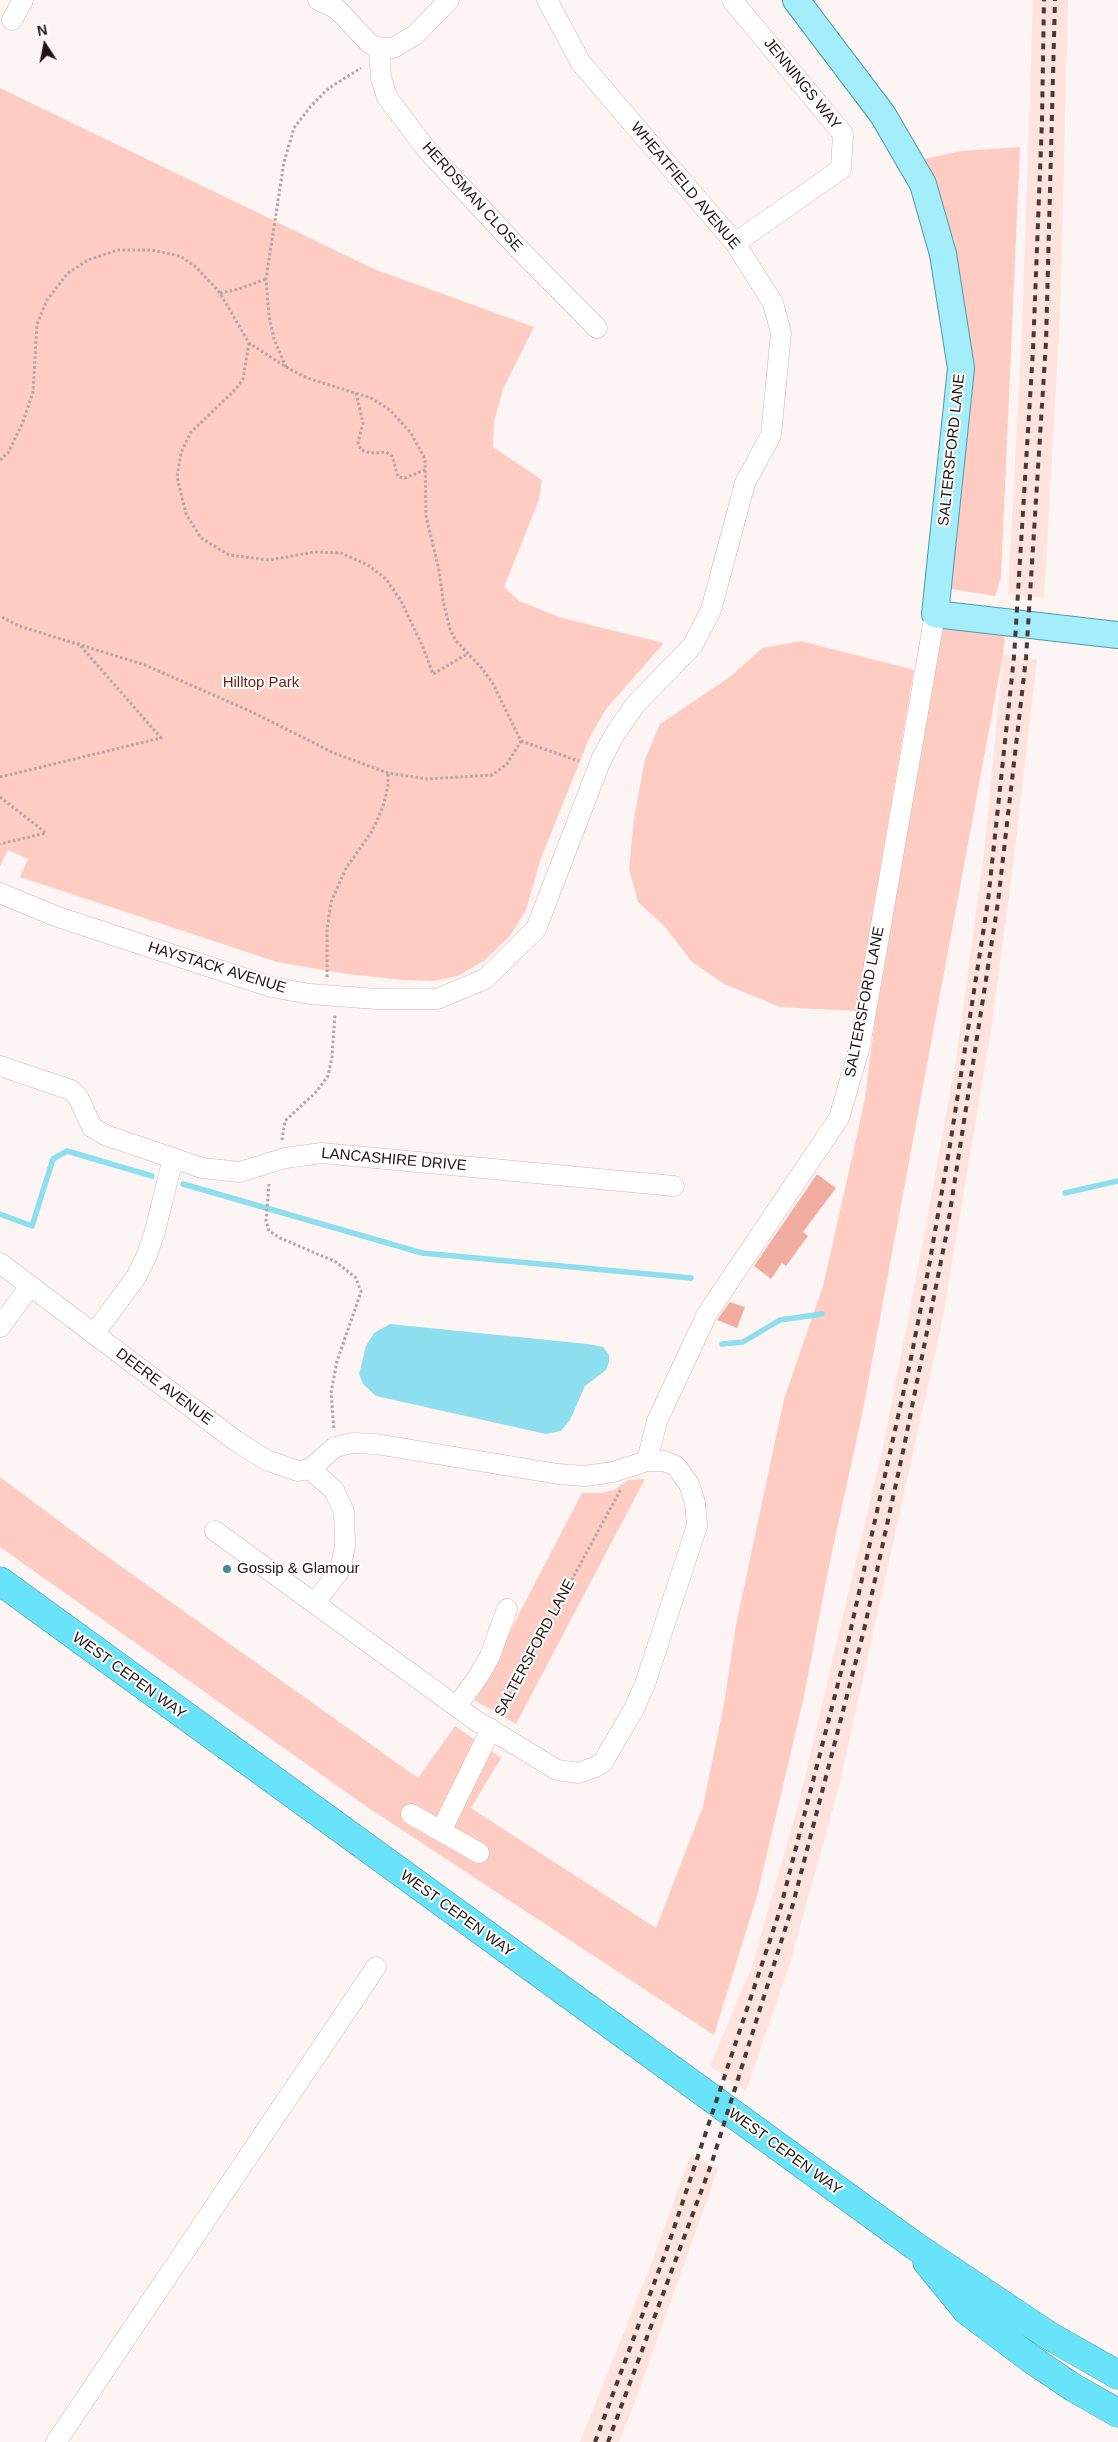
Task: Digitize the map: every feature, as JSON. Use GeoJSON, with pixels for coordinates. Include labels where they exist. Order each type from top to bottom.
{"type":"FeatureCollection","features":[{"type":"Feature","properties":{"kind":"highway","name":"WEST CEPEN WAY"},"geometry":{"type":"LineString","coordinates":[[0,1581],[915,2246],[1048,2336],[1118,2375]]}},
{"type":"Feature","properties":{"kind":"highway","name":"WEST CEPEN WAY"},"geometry":{"type":"LineString","coordinates":[[915,2246],[967,2311],[1031,2359],[1074,2388],[1118,2413]]}},
{"type":"Feature","properties":{"kind":"main road","name":"SALTERSFORD LANE"},"geometry":{"type":"LineString","coordinates":[[796,0],[883,115],[923,184],[943,254],[961,368],[935,614]]}},
{"type":"Feature","properties":{"kind":"main road"},"geometry":{"type":"LineString","coordinates":[[935,614],[1118,635]]}},
{"type":"Feature","properties":{"kind":"street"},"geometry":{"type":"LineString","coordinates":[[12,20],[23,0]]}},
{"type":"Feature","properties":{"kind":"street"},"geometry":{"type":"LineString","coordinates":[[318,0],[337,9],[369,43],[379,48],[393,48],[416,35],[448,0]]}},
{"type":"Feature","properties":{"kind":"street","name":"WHEATFIELD AVENUE"},"geometry":{"type":"LineString","coordinates":[[546,0],[581,63],[735,243],[773,304],[781,333],[771,435],[745,483],[711,610],[693,645],[635,705],[615,734],[600,763]]}},
{"type":"Feature","properties":{"kind":"street","name":"JENNINGS WAY"},"geometry":{"type":"LineString","coordinates":[[732,0],[843,134],[841,169],[735,243]]}},
{"type":"Feature","properties":{"kind":"street","name":"HERDSMAN CLOSE"},"geometry":{"type":"LineString","coordinates":[[379,48],[380,78],[387,97],[422,142],[518,248],[597,328]]}},
{"type":"Feature","properties":{"kind":"street","name":"SALTERSFORD LANE"},"geometry":{"type":"LineString","coordinates":[[639,1463],[707,1314],[839,1118],[860,1046],[935,614]]}},
{"type":"Feature","properties":{"kind":"street","name":"HAYSTACK AVENUE"},"geometry":{"type":"LineString","coordinates":[[0,893],[55,916],[271,987],[378,999],[438,999],[485,979],[536,929],[600,763]]}},
{"type":"Feature","properties":{"kind":"street","name":"LANCASHIRE DRIVE"},"geometry":{"type":"LineString","coordinates":[[0,1066],[72,1090],[78,1097],[92,1127],[105,1135],[202,1168],[240,1172],[285,1158],[322,1153],[674,1186]]}},
{"type":"Feature","properties":{"kind":"street"},"geometry":{"type":"LineString","coordinates":[[94,1334],[136,1277],[147,1255],[173,1158]]}},
{"type":"Feature","properties":{"kind":"street","name":"DEERE AVENUE"},"geometry":{"type":"LineString","coordinates":[[0,1264],[242,1445],[266,1460],[298,1471],[310,1469]]}},
{"type":"Feature","properties":{"kind":"street"},"geometry":{"type":"LineString","coordinates":[[0,1327],[30,1286]]}},
{"type":"Feature","properties":{"kind":"street"},"geometry":{"type":"LineString","coordinates":[[215,1531],[315,1604],[491,1730],[557,1770],[567,1772],[587,1771],[603,1762],[621,1733],[645,1684],[697,1526],[695,1503],[689,1484],[676,1466],[664,1461],[639,1463],[613,1472],[585,1476],[558,1474],[376,1444],[352,1443],[335,1447],[310,1469],[334,1490],[344,1512],[345,1546],[340,1570],[315,1604]]}},
{"type":"Feature","properties":{"kind":"street"},"geometry":{"type":"LineString","coordinates":[[457,1706],[478,1677],[490,1656],[507,1609]]}},
{"type":"Feature","properties":{"kind":"street","name":"SALTERSFORD LANE"},"geometry":{"type":"LineString","coordinates":[[441,1831],[491,1730]]}},
{"type":"Feature","properties":{"kind":"street"},"geometry":{"type":"LineString","coordinates":[[411,1814],[479,1853]]}},
{"type":"Feature","properties":{"kind":"street"},"geometry":{"type":"LineString","coordinates":[[56,2442],[376,1967]]}},
{"type":"Feature","properties":{"kind":"path"},"geometry":{"type":"LineString","coordinates":[[286,367],[274,339],[269,316],[266,279],[284,162],[294,128],[310,106],[329,88],[361,68],[352,42],[360,32]]}},
{"type":"Feature","properties":{"kind":"path"},"geometry":{"type":"LineString","coordinates":[[0,460],[8,453],[23,422],[33,392],[37,324],[46,300],[68,273],[88,260],[118,250],[151,250],[180,256],[196,267],[220,293],[249,343],[286,367],[308,378],[371,398],[402,421],[425,459],[426,516],[439,570],[443,600],[450,629],[456,641],[480,666],[492,682],[521,742],[600,763]]}},
{"type":"Feature","properties":{"kind":"path"},"geometry":{"type":"LineString","coordinates":[[220,293],[266,279]]}},
{"type":"Feature","properties":{"kind":"path"},"geometry":{"type":"LineString","coordinates":[[249,343],[243,379],[236,389],[191,432],[181,453],[177,477],[186,514],[201,538],[229,555],[269,560],[315,552],[341,554],[362,562],[386,579],[401,601],[423,647],[432,674],[467,654]]}},
{"type":"Feature","properties":{"kind":"path"},"geometry":{"type":"LineString","coordinates":[[356,393],[363,423],[358,442],[361,450],[371,453],[386,452],[392,456],[398,477],[405,478],[425,470]]}},
{"type":"Feature","properties":{"kind":"path"},"geometry":{"type":"LineString","coordinates":[[0,616],[19,626],[78,643],[175,677],[250,711],[334,753],[388,772],[427,779],[492,775],[507,764],[521,742]]}},
{"type":"Feature","properties":{"kind":"path"},"geometry":{"type":"LineString","coordinates":[[0,777],[161,738],[78,643]]}},
{"type":"Feature","properties":{"kind":"path"},"geometry":{"type":"LineString","coordinates":[[285,1158],[282,1135],[285,1121],[316,1092],[328,1076],[332,1057],[327,930],[331,902],[346,868],[371,833],[383,807],[388,786],[388,772]]}},
{"type":"Feature","properties":{"kind":"path"},"geometry":{"type":"LineString","coordinates":[[0,797],[46,833],[0,844]]}},
{"type":"Feature","properties":{"kind":"path"},"geometry":{"type":"LineString","coordinates":[[268,1195],[266,1221],[269,1230],[280,1238],[336,1262],[356,1278],[361,1292],[337,1360],[331,1393],[335,1447]]}},
{"type":"Feature","properties":{"kind":"path","name":"SALTERSFORD LANE"},"geometry":{"type":"LineString","coordinates":[[491,1730],[639,1463]]}},
{"type":"Feature","properties":{"kind":"shaded area"},"geometry":{"type":"Polygon","coordinates":[[[1033,0],[1068,0],[1060,316],[1044,598],[1008,594],[1022,332],[1033,0]]]}},
{"type":"Feature","properties":{"kind":"shaded area"},"geometry":{"type":"Polygon","coordinates":[[[1003,655],[1037,660],[1013,866],[991,1030],[942,1322],[840,1783],[791,1960],[746,2091],[710,2066],[752,1966],[800,1798],[884,1442],[957,1054],[984,853],[1003,655]]]}},
{"type":"Feature","properties":{"kind":"shaded area"},"geometry":{"type":"Polygon","coordinates":[[[691,2154],[718,2169],[636,2399],[619,2442],[580,2442],[650,2267],[691,2154]]]}},
{"type":"Feature","properties":{"kind":"green space","name":"Hilltop Park"},"geometry":{"type":"Polygon","coordinates":[[[0,88],[374,269],[534,327],[503,389],[494,422],[493,447],[542,480],[539,500],[504,587],[519,601],[562,618],[664,643],[606,709],[589,739],[541,858],[526,910],[510,936],[484,961],[458,976],[434,981],[403,980],[347,974],[277,962],[20,877],[28,859],[8,850],[0,866],[0,88]]]}},
{"type":"Feature","properties":{"kind":"green space"},"geometry":{"type":"Polygon","coordinates":[[[1020,147],[1001,578],[995,596],[951,589],[967,416],[962,295],[952,236],[923,159],[961,151],[1020,147]]]}},
{"type":"Feature","properties":{"kind":"green space"},"geometry":{"type":"Polygon","coordinates":[[[940,627],[1005,634],[1003,655],[862,1415],[830,1561],[803,1701],[757,1896],[714,2035],[367,1807],[0,1547],[0,1477],[91,1545],[418,1778],[455,1726],[501,1758],[471,1808],[656,1928],[703,1806],[724,1704],[736,1625],[784,1399],[823,1286],[853,1153],[865,1098],[876,1012],[940,627]]]}},
{"type":"Feature","properties":{"kind":"green space"},"geometry":{"type":"Polygon","coordinates":[[[801,641],[914,670],[856,1011],[780,1007],[724,984],[692,962],[665,927],[638,902],[629,869],[634,818],[645,759],[660,724],[730,677],[762,648],[801,641]]]}},
{"type":"Feature","properties":{"kind":"green space"},"geometry":{"type":"Polygon","coordinates":[[[645,1479],[516,1724],[474,1700],[582,1493],[601,1493],[614,1490],[628,1480],[645,1479]]]}},
{"type":"Feature","properties":{"kind":"water"},"geometry":{"type":"Polygon","coordinates":[[[390,1324],[587,1344],[603,1347],[609,1355],[609,1362],[606,1370],[585,1386],[570,1420],[561,1431],[546,1434],[376,1396],[363,1384],[359,1374],[366,1346],[374,1333],[390,1324]]]}},
{"type":"Feature","properties":{"kind":"building"},"geometry":{"type":"Polygon","coordinates":[[[817,1174],[836,1188],[803,1232],[808,1236],[786,1266],[782,1263],[771,1279],[754,1266],[817,1174]]]}},
{"type":"Feature","properties":{"kind":"building"},"geometry":{"type":"Polygon","coordinates":[[[730,1302],[745,1307],[737,1328],[717,1320],[730,1302]]]}},
{"type":"Feature","properties":{"kind":"waterway"},"geometry":{"type":"LineString","coordinates":[[0,1214],[32,1226],[53,1159],[67,1151],[152,1176]]}},
{"type":"Feature","properties":{"kind":"waterway"},"geometry":{"type":"LineString","coordinates":[[1065,1193],[1118,1181]]}},
{"type":"Feature","properties":{"kind":"waterway"},"geometry":{"type":"LineString","coordinates":[[183,1184],[422,1253],[691,1278]]}},
{"type":"Feature","properties":{"kind":"waterway"},"geometry":{"type":"LineString","coordinates":[[722,1344],[743,1342],[780,1320],[822,1314]]}},
{"type":"Feature","properties":{"kind":"railway"},"geometry":{"type":"LineString","coordinates":[[595,2442],[668,2246],[780,1910],[844,1660],[911,1358],[929,1266],[988,901],[1014,657],[1033,350],[1042,120],[1044,0]]}},
{"type":"Feature","properties":{"kind":"railway"},"geometry":{"type":"LineString","coordinates":[[608,2442],[711,2165],[793,1904],[864,1630],[904,1447],[947,1231],[998,902],[1026,658],[1046,342],[1055,0]]}},
{"type":"Feature","properties":{"kind":"place","name":"Gossip & Glamour"},"geometry":{"type":"Point","coordinates":[227,1569]}}]}
